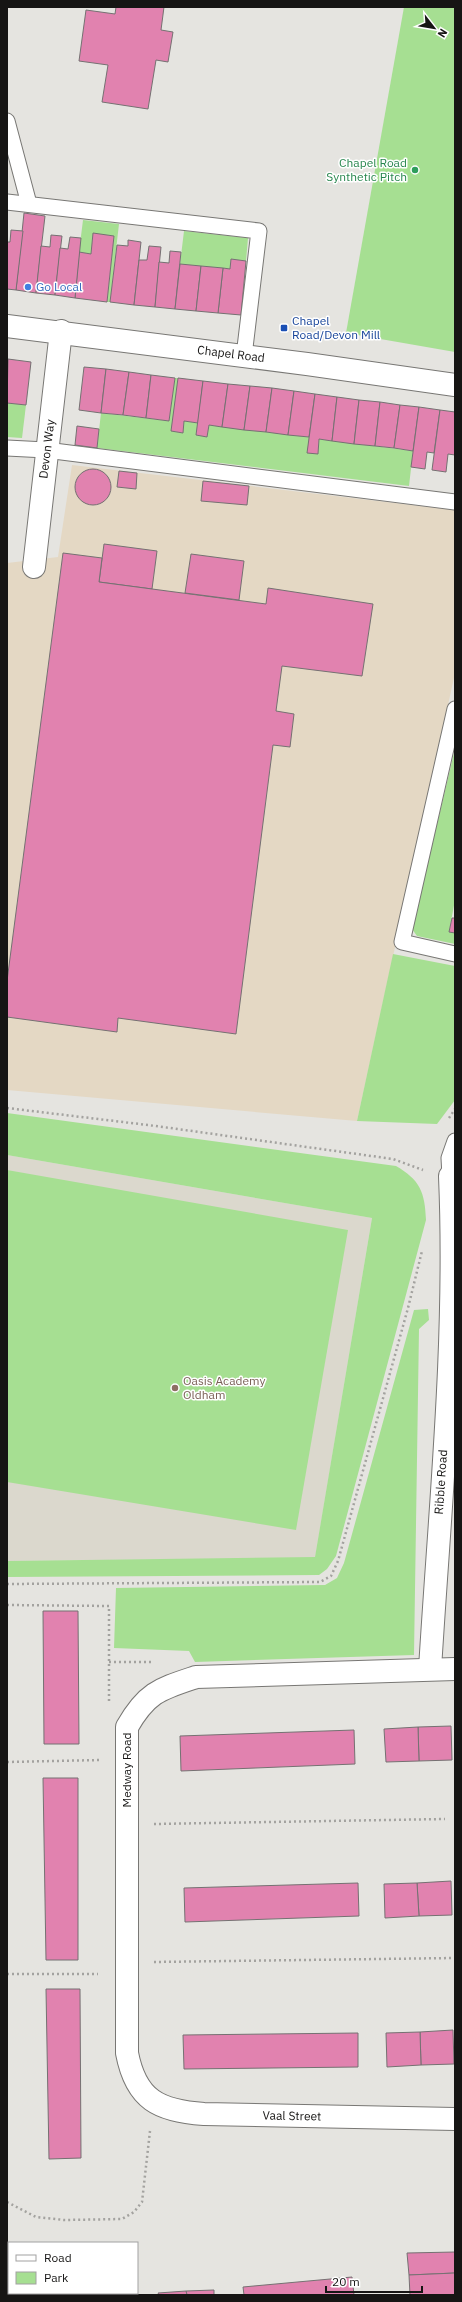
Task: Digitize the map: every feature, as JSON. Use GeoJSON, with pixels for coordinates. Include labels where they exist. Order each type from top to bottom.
{"type":"FeatureCollection","features":[{"type":"Feature","properties":{"kind":"street","name":"Chapel Road"},"geometry":{"type":"LineString","coordinates":[[7,326],[61,331],[455,385]]}},
{"type":"Feature","properties":{"kind":"street","name":"Devon Way"},"geometry":{"type":"LineString","coordinates":[[34,567],[46,450],[61,331]]}},
{"type":"Feature","properties":{"kind":"street","name":"Ribble Road"},"geometry":{"type":"LineString","coordinates":[[430,1669],[448,1378],[452,1229],[450,1176]]}},
{"type":"Feature","properties":{"kind":"street","name":"Medway Road"},"geometry":{"type":"LineString","coordinates":[[137,2086],[130,2071],[127,2053],[127,1727],[136,1711],[147,1698],[165,1687],[196,1678],[455,1669]]}},
{"type":"Feature","properties":{"kind":"street","name":"Vaal Street"},"geometry":{"type":"LineString","coordinates":[[137,2086],[153,2101],[171,2110],[204,2114],[455,2119]]}},
{"type":"Feature","properties":{"kind":"lane"},"geometry":{"type":"LineString","coordinates":[[7,121],[29,204]]}},
{"type":"Feature","properties":{"kind":"lane"},"geometry":{"type":"LineString","coordinates":[[7,202],[259,231],[244,356]]}},
{"type":"Feature","properties":{"kind":"lane"},"geometry":{"type":"LineString","coordinates":[[7,448],[46,450],[455,502]]}},
{"type":"Feature","properties":{"kind":"lane"},"geometry":{"type":"LineString","coordinates":[[455,709],[402,942],[455,954]]}},
{"type":"Feature","properties":{"kind":"lane"},"geometry":{"type":"LineString","coordinates":[[450,1176],[449,1158],[455,1141]]}},
{"type":"Feature","properties":{"kind":"path"},"geometry":{"type":"LineString","coordinates":[[7,1108],[156,1126],[393,1160],[423,1170],[450,1176]]}},
{"type":"Feature","properties":{"kind":"path"},"geometry":{"type":"LineString","coordinates":[[7,1584],[320,1582],[331,1576],[338,1561],[408,1308],[422,1249]]}},
{"type":"Feature","properties":{"kind":"path"},"geometry":{"type":"LineString","coordinates":[[7,1605],[109,1606],[109,1707]]}},
{"type":"Feature","properties":{"kind":"path"},"geometry":{"type":"LineString","coordinates":[[7,1762],[109,1760],[127,1749]]}},
{"type":"Feature","properties":{"kind":"path"},"geometry":{"type":"LineString","coordinates":[[127,1824],[445,1819]]}},
{"type":"Feature","properties":{"kind":"path"},"geometry":{"type":"LineString","coordinates":[[7,1974],[109,1974],[127,1963],[454,1958]]}},
{"type":"Feature","properties":{"kind":"path"},"geometry":{"type":"LineString","coordinates":[[7,2202],[36,2217],[64,2220],[122,2219],[134,2212],[142,2202],[153,2101]]}},
{"type":"Feature","properties":{"kind":"shaded area"},"geometry":{"type":"Polygon","coordinates":[[[72,465],[455,510],[455,673],[357,1121],[7,1090],[7,563],[58,557],[72,465]]]}},
{"type":"Feature","properties":{"kind":"shaded area","name":"Oasis Academy Oldham"},"geometry":{"type":"Polygon","coordinates":[[[7,1155],[372,1218],[315,1558],[7,1561],[7,1155]]]}},
{"type":"Feature","properties":{"kind":"green space","name":"Chapel Road Synthetic Pitch"},"geometry":{"type":"Polygon","coordinates":[[[404,7],[455,7],[455,352],[346,333],[404,7]]]}},
{"type":"Feature","properties":{"kind":"green space"},"geometry":{"type":"Polygon","coordinates":[[[83,220],[119,224],[110,302],[107,302],[114,236],[93,234],[91,254],[79,252],[83,220]]]}},
{"type":"Feature","properties":{"kind":"green space"},"geometry":{"type":"Polygon","coordinates":[[[184,231],[248,238],[246,261],[231,259],[230,269],[180,264],[184,231]]]}},
{"type":"Feature","properties":{"kind":"green space"},"geometry":{"type":"Polygon","coordinates":[[[175,378],[178,378],[172,431],[183,433],[184,421],[198,423],[196,435],[207,437],[209,425],[309,437],[318,454],[319,439],[413,451],[409,486],[97,448],[101,413],[169,421],[175,378]]]}},
{"type":"Feature","properties":{"kind":"green space"},"geometry":{"type":"Polygon","coordinates":[[[7,403],[26,405],[22,438],[7,437],[7,403]]]}},
{"type":"Feature","properties":{"kind":"green space"},"geometry":{"type":"Polygon","coordinates":[[[455,749],[455,900],[449,932],[455,933],[455,944],[417,936],[412,929],[455,749]]]}},
{"type":"Feature","properties":{"kind":"green space"},"geometry":{"type":"Polygon","coordinates":[[[393,954],[455,966],[455,1100],[437,1124],[357,1121],[393,954]]]}},
{"type":"Feature","properties":{"kind":"green space"},"geometry":{"type":"Polygon","coordinates":[[[7,1113],[396,1166],[411,1176],[416,1182],[422,1194],[426,1220],[336,1556],[327,1569],[319,1575],[7,1577],[7,1561],[315,1557],[372,1218],[7,1155],[7,1113]]]}},
{"type":"Feature","properties":{"kind":"green space","name":"Oasis Academy Oldham"},"geometry":{"type":"Polygon","coordinates":[[[7,1170],[348,1230],[296,1530],[7,1482],[7,1170]]]}},
{"type":"Feature","properties":{"kind":"green space"},"geometry":{"type":"Polygon","coordinates":[[[428,1309],[429,1320],[419,1329],[414,1655],[195,1662],[189,1651],[114,1648],[116,1588],[325,1585],[337,1578],[344,1563],[414,1310],[428,1309]]]}},
{"type":"Feature","properties":{"kind":"building"},"geometry":{"type":"Polygon","coordinates":[[[116,7],[164,7],[161,30],[173,32],[168,62],[156,60],[148,109],[102,102],[108,65],[79,61],[86,10],[115,14],[116,7]]]}},
{"type":"Feature","properties":{"kind":"building"},"geometry":{"type":"Polygon","coordinates":[[[24,213],[45,216],[36,293],[16,290],[24,213]]]}},
{"type":"Feature","properties":{"kind":"building"},"geometry":{"type":"Polygon","coordinates":[[[11,230],[23,231],[16,290],[7,289],[7,242],[10,242],[11,230]]]}},
{"type":"Feature","properties":{"kind":"building"},"geometry":{"type":"Polygon","coordinates":[[[93,233],[114,236],[107,302],[75,298],[79,252],[91,254],[93,233]]]}},
{"type":"Feature","properties":{"kind":"building"},"geometry":{"type":"Polygon","coordinates":[[[51,235],[62,236],[55,295],[36,293],[41,246],[50,247],[51,235]]]}},
{"type":"Feature","properties":{"kind":"building"},"geometry":{"type":"Polygon","coordinates":[[[70,237],[81,238],[75,298],[55,295],[60,248],[68,249],[70,237]]]}},
{"type":"Feature","properties":{"kind":"building"},"geometry":{"type":"Polygon","coordinates":[[[128,240],[141,242],[134,305],[110,302],[117,245],[128,246],[128,240]]]}},
{"type":"Feature","properties":{"kind":"building"},"geometry":{"type":"Polygon","coordinates":[[[149,246],[161,247],[155,307],[134,305],[139,260],[147,260],[149,246]]]}},
{"type":"Feature","properties":{"kind":"building"},"geometry":{"type":"Polygon","coordinates":[[[170,251],[181,252],[175,309],[155,307],[159,262],[169,263],[170,251]]]}},
{"type":"Feature","properties":{"kind":"building"},"geometry":{"type":"Polygon","coordinates":[[[231,259],[246,261],[241,315],[218,313],[223,268],[230,269],[231,259]]]}},
{"type":"Feature","properties":{"kind":"building"},"geometry":{"type":"Polygon","coordinates":[[[180,264],[201,266],[196,311],[175,309],[180,264]]]}},
{"type":"Feature","properties":{"kind":"building"},"geometry":{"type":"Polygon","coordinates":[[[201,266],[223,268],[218,313],[196,311],[201,266]]]}},
{"type":"Feature","properties":{"kind":"building"},"geometry":{"type":"Polygon","coordinates":[[[8,359],[31,362],[26,405],[7,403],[8,359]]]}},
{"type":"Feature","properties":{"kind":"building"},"geometry":{"type":"Polygon","coordinates":[[[84,367],[106,369],[101,413],[79,410],[84,367]]]}},
{"type":"Feature","properties":{"kind":"building"},"geometry":{"type":"Polygon","coordinates":[[[106,369],[129,372],[123,415],[101,413],[106,369]]]}},
{"type":"Feature","properties":{"kind":"building"},"geometry":{"type":"Polygon","coordinates":[[[129,372],[151,375],[146,418],[123,415],[129,372]]]}},
{"type":"Feature","properties":{"kind":"building"},"geometry":{"type":"Polygon","coordinates":[[[151,375],[175,378],[169,421],[146,418],[151,375]]]}},
{"type":"Feature","properties":{"kind":"building"},"geometry":{"type":"Polygon","coordinates":[[[178,378],[203,381],[198,423],[184,421],[183,433],[171,431],[178,378]]]}},
{"type":"Feature","properties":{"kind":"building"},"geometry":{"type":"Polygon","coordinates":[[[203,381],[228,384],[222,427],[209,425],[207,437],[196,435],[203,381]]]}},
{"type":"Feature","properties":{"kind":"building"},"geometry":{"type":"Polygon","coordinates":[[[228,384],[250,386],[244,430],[222,427],[228,384]]]}},
{"type":"Feature","properties":{"kind":"building"},"geometry":{"type":"Polygon","coordinates":[[[250,386],[272,388],[266,432],[244,430],[250,386]]]}},
{"type":"Feature","properties":{"kind":"building"},"geometry":{"type":"Polygon","coordinates":[[[272,388],[294,391],[288,435],[266,432],[272,388]]]}},
{"type":"Feature","properties":{"kind":"building"},"geometry":{"type":"Polygon","coordinates":[[[294,391],[315,394],[309,437],[288,435],[294,391]]]}},
{"type":"Feature","properties":{"kind":"building"},"geometry":{"type":"Polygon","coordinates":[[[315,394],[337,397],[332,441],[319,439],[318,454],[307,453],[315,394]]]}},
{"type":"Feature","properties":{"kind":"building"},"geometry":{"type":"Polygon","coordinates":[[[337,397],[359,400],[354,444],[332,441],[337,397]]]}},
{"type":"Feature","properties":{"kind":"building"},"geometry":{"type":"Polygon","coordinates":[[[359,400],[380,402],[375,446],[354,444],[359,400]]]}},
{"type":"Feature","properties":{"kind":"building"},"geometry":{"type":"Polygon","coordinates":[[[380,402],[400,405],[394,448],[375,446],[380,402]]]}},
{"type":"Feature","properties":{"kind":"building"},"geometry":{"type":"Polygon","coordinates":[[[400,405],[419,407],[413,451],[394,448],[400,405]]]}},
{"type":"Feature","properties":{"kind":"building"},"geometry":{"type":"Polygon","coordinates":[[[419,407],[440,410],[434,453],[427,452],[425,469],[411,467],[419,407]]]}},
{"type":"Feature","properties":{"kind":"building"},"geometry":{"type":"Polygon","coordinates":[[[440,410],[455,412],[455,455],[448,454],[446,472],[432,470],[440,410]]]}},
{"type":"Feature","properties":{"kind":"building"},"geometry":{"type":"Polygon","coordinates":[[[77,426],[99,429],[97,448],[75,445],[77,426]]]}},
{"type":"Feature","properties":{"kind":"building"},"geometry":{"type":"Polygon","coordinates":[[[97,469],[106,474],[110,480],[110,494],[106,500],[97,505],[89,505],[80,500],[76,494],[75,483],[80,474],[86,470],[97,469]]]}},
{"type":"Feature","properties":{"kind":"building"},"geometry":{"type":"Polygon","coordinates":[[[119,471],[137,473],[136,489],[117,487],[119,471]]]}},
{"type":"Feature","properties":{"kind":"building"},"geometry":{"type":"Polygon","coordinates":[[[203,481],[249,486],[247,505],[201,501],[203,481]]]}},
{"type":"Feature","properties":{"kind":"building"},"geometry":{"type":"Polygon","coordinates":[[[104,544],[157,551],[152,589],[99,582],[104,544]]]}},
{"type":"Feature","properties":{"kind":"building"},"geometry":{"type":"Polygon","coordinates":[[[63,553],[102,558],[99,582],[266,604],[268,588],[373,604],[362,676],[282,666],[276,711],[294,714],[290,747],[273,745],[236,1034],[118,1018],[117,1032],[7,1017],[7,981],[63,553]]]}},
{"type":"Feature","properties":{"kind":"building"},"geometry":{"type":"Polygon","coordinates":[[[191,554],[244,561],[239,600],[185,593],[191,554]]]}},
{"type":"Feature","properties":{"kind":"building"},"geometry":{"type":"Polygon","coordinates":[[[452,918],[455,918],[455,933],[449,932],[452,918]]]}},
{"type":"Feature","properties":{"kind":"building"},"geometry":{"type":"Polygon","coordinates":[[[43,1611],[78,1611],[79,1744],[44,1744],[43,1611]]]}},
{"type":"Feature","properties":{"kind":"building"},"geometry":{"type":"Polygon","coordinates":[[[451,1726],[452,1760],[419,1761],[418,1727],[451,1726]]]}},
{"type":"Feature","properties":{"kind":"building"},"geometry":{"type":"Polygon","coordinates":[[[418,1727],[419,1761],[386,1762],[384,1729],[418,1727]]]}},
{"type":"Feature","properties":{"kind":"building"},"geometry":{"type":"Polygon","coordinates":[[[354,1730],[355,1764],[181,1771],[180,1736],[354,1730]]]}},
{"type":"Feature","properties":{"kind":"building"},"geometry":{"type":"Polygon","coordinates":[[[43,1778],[78,1778],[78,1960],[46,1960],[43,1778]]]}},
{"type":"Feature","properties":{"kind":"building"},"geometry":{"type":"Polygon","coordinates":[[[451,1881],[452,1915],[419,1916],[417,1883],[451,1881]]]}},
{"type":"Feature","properties":{"kind":"building"},"geometry":{"type":"Polygon","coordinates":[[[358,1883],[359,1916],[185,1922],[184,1888],[358,1883]]]}},
{"type":"Feature","properties":{"kind":"building"},"geometry":{"type":"Polygon","coordinates":[[[417,1883],[419,1916],[385,1918],[384,1884],[417,1883]]]}},
{"type":"Feature","properties":{"kind":"building"},"geometry":{"type":"Polygon","coordinates":[[[46,1989],[80,1989],[81,2158],[49,2159],[46,1989]]]}},
{"type":"Feature","properties":{"kind":"building"},"geometry":{"type":"Polygon","coordinates":[[[453,2030],[454,2064],[421,2065],[420,2032],[453,2030]]]}},
{"type":"Feature","properties":{"kind":"building"},"geometry":{"type":"Polygon","coordinates":[[[420,2032],[421,2065],[387,2067],[386,2033],[420,2032]]]}},
{"type":"Feature","properties":{"kind":"building"},"geometry":{"type":"Polygon","coordinates":[[[358,2033],[358,2067],[184,2069],[183,2035],[358,2033]]]}},
{"type":"Feature","properties":{"kind":"building"},"geometry":{"type":"Polygon","coordinates":[[[455,2252],[455,2273],[409,2275],[407,2253],[455,2252]]]}},
{"type":"Feature","properties":{"kind":"building"},"geometry":{"type":"Polygon","coordinates":[[[455,2273],[455,2295],[410,2295],[409,2275],[455,2273]]]}},
{"type":"Feature","properties":{"kind":"building"},"geometry":{"type":"Polygon","coordinates":[[[352,2277],[354,2295],[244,2295],[243,2287],[352,2277]]]}},
{"type":"Feature","properties":{"kind":"building"},"geometry":{"type":"Polygon","coordinates":[[[214,2290],[214,2295],[187,2295],[186,2291],[214,2290]]]}},
{"type":"Feature","properties":{"kind":"building"},"geometry":{"type":"Polygon","coordinates":[[[186,2291],[187,2295],[159,2295],[158,2293],[186,2291]]]}},
{"type":"Feature","properties":{"kind":"place","name":"Chapel Road Synthetic Pitch"},"geometry":{"type":"Point","coordinates":[415,170]}},
{"type":"Feature","properties":{"kind":"place","name":"Go Local"},"geometry":{"type":"Point","coordinates":[28,287]}},
{"type":"Feature","properties":{"kind":"place","name":"Chapel Road/Devon Mill"},"geometry":{"type":"Point","coordinates":[284,328]}},
{"type":"Feature","properties":{"kind":"place","name":"Oasis Academy Oldham"},"geometry":{"type":"Point","coordinates":[175,1388]}}]}
